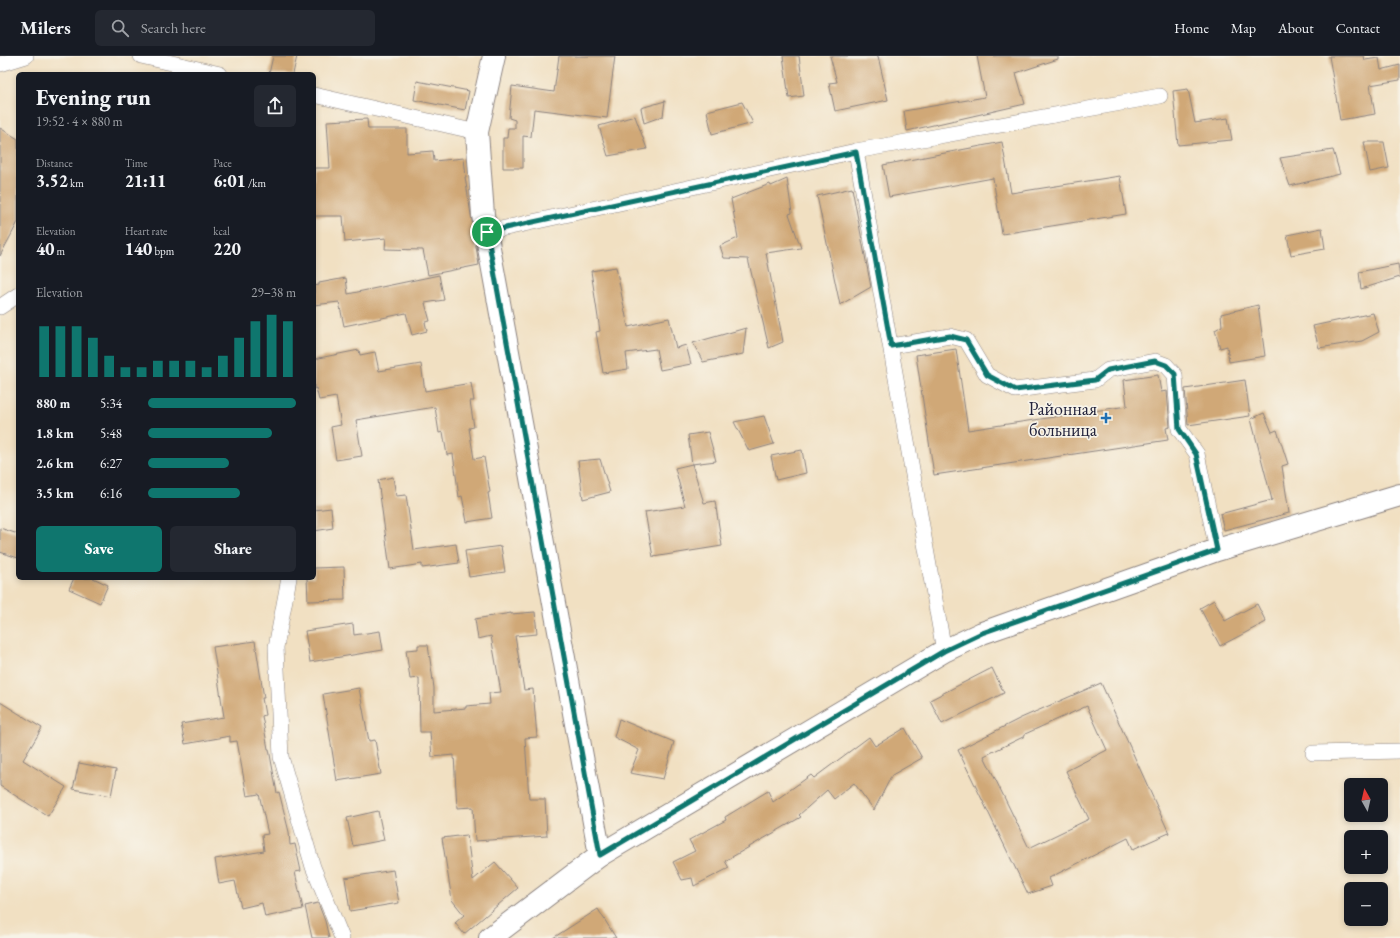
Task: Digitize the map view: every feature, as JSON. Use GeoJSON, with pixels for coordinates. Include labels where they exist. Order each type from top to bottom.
{"type":"FeatureCollection","features":[{"type":"Feature","properties":{"kind":"main road"},"geometry":{"type":"LineString","coordinates":[[494,56],[477,132],[483,216],[600,855]]}},
{"type":"Feature","properties":{"kind":"main road"},"geometry":{"type":"LineString","coordinates":[[490,938],[600,855],[944,651],[982,633],[1217,550],[1400,495]]}},
{"type":"Feature","properties":{"kind":"street"},"geometry":{"type":"LineString","coordinates":[[0,64],[26,56]]}},
{"type":"Feature","properties":{"kind":"street"},"geometry":{"type":"LineString","coordinates":[[141,56],[211,72]]}},
{"type":"Feature","properties":{"kind":"street"},"geometry":{"type":"LineString","coordinates":[[316,95],[477,132]]}},
{"type":"Feature","properties":{"kind":"street"},"geometry":{"type":"LineString","coordinates":[[487,232],[856,152],[1160,96]]}},
{"type":"Feature","properties":{"kind":"street"},"geometry":{"type":"LineString","coordinates":[[856,152],[944,651]]}},
{"type":"Feature","properties":{"kind":"street"},"geometry":{"type":"LineString","coordinates":[[0,307],[16,296]]}},
{"type":"Feature","properties":{"kind":"street"},"geometry":{"type":"LineString","coordinates":[[891,346],[950,336],[966,340],[987,375],[1015,390],[1095,380],[1108,370],[1155,361],[1166,365],[1175,374],[1179,429],[1196,454],[1217,550]]}},
{"type":"Feature","properties":{"kind":"street"},"geometry":{"type":"LineString","coordinates":[[289,580],[276,647],[281,757],[313,867],[342,938]]}},
{"type":"Feature","properties":{"kind":"street"},"geometry":{"type":"LineString","coordinates":[[1313,753],[1400,751]]}},
{"type":"Feature","properties":{"kind":"building"},"geometry":{"type":"Polygon","coordinates":[[[273,56],[297,56],[293,72],[269,72],[273,56]]]}},
{"type":"Feature","properties":{"kind":"building"},"geometry":{"type":"Polygon","coordinates":[[[559,56],[615,56],[607,118],[534,109],[531,137],[523,136],[523,168],[503,168],[503,138],[507,138],[508,128],[515,128],[515,120],[509,118],[512,86],[554,92],[559,56]]]}},
{"type":"Feature","properties":{"kind":"building"},"geometry":{"type":"Polygon","coordinates":[[[783,56],[799,56],[804,96],[789,98],[783,56]]]}},
{"type":"Feature","properties":{"kind":"building"},"geometry":{"type":"Polygon","coordinates":[[[830,56],[878,56],[888,100],[835,111],[829,83],[837,82],[830,56]]]}},
{"type":"Feature","properties":{"kind":"building"},"geometry":{"type":"Polygon","coordinates":[[[977,56],[1058,56],[1058,59],[1016,73],[1025,104],[907,131],[904,111],[985,97],[977,56]]]}},
{"type":"Feature","properties":{"kind":"building"},"geometry":{"type":"Polygon","coordinates":[[[1329,56],[1364,56],[1365,60],[1379,58],[1381,70],[1400,65],[1400,80],[1370,85],[1375,114],[1340,120],[1329,56]]]}},
{"type":"Feature","properties":{"kind":"building"},"geometry":{"type":"Polygon","coordinates":[[[417,81],[469,91],[465,110],[414,100],[417,81]]]}},
{"type":"Feature","properties":{"kind":"building"},"geometry":{"type":"Polygon","coordinates":[[[1188,89],[1195,123],[1228,118],[1232,140],[1178,145],[1173,91],[1188,89]]]}},
{"type":"Feature","properties":{"kind":"building"},"geometry":{"type":"Polygon","coordinates":[[[665,101],[663,116],[644,123],[641,108],[665,101]]]}},
{"type":"Feature","properties":{"kind":"building"},"geometry":{"type":"Polygon","coordinates":[[[742,102],[753,123],[712,134],[707,111],[742,102]]]}},
{"type":"Feature","properties":{"kind":"building"},"geometry":{"type":"Polygon","coordinates":[[[635,116],[647,149],[608,156],[599,126],[635,116]]]}},
{"type":"Feature","properties":{"kind":"building"},"geometry":{"type":"Polygon","coordinates":[[[367,119],[368,129],[407,129],[407,153],[433,151],[434,161],[464,158],[465,177],[479,265],[428,275],[423,250],[385,249],[386,238],[345,242],[343,216],[316,216],[316,168],[330,168],[327,121],[367,119]]]}},
{"type":"Feature","properties":{"kind":"building"},"geometry":{"type":"Polygon","coordinates":[[[0,128],[16,138],[16,226],[0,256],[0,128]]]}},
{"type":"Feature","properties":{"kind":"building"},"geometry":{"type":"Polygon","coordinates":[[[1002,142],[1011,193],[1120,176],[1126,214],[1002,234],[993,178],[889,197],[883,165],[1002,142]]]}},
{"type":"Feature","properties":{"kind":"building"},"geometry":{"type":"Polygon","coordinates":[[[1364,142],[1384,142],[1389,168],[1370,172],[1364,142]]]}},
{"type":"Feature","properties":{"kind":"building"},"geometry":{"type":"Polygon","coordinates":[[[1333,150],[1340,174],[1290,186],[1280,158],[1333,150]]]}},
{"type":"Feature","properties":{"kind":"building"},"geometry":{"type":"Polygon","coordinates":[[[787,179],[792,213],[789,214],[801,248],[766,253],[783,342],[769,348],[748,259],[724,258],[720,246],[738,238],[731,199],[770,184],[771,186],[787,179]]]}},
{"type":"Feature","properties":{"kind":"building"},"geometry":{"type":"Polygon","coordinates":[[[852,188],[871,287],[840,305],[817,196],[852,188]]]}},
{"type":"Feature","properties":{"kind":"building"},"geometry":{"type":"Polygon","coordinates":[[[1322,228],[1325,249],[1291,255],[1287,235],[1322,228]]]}},
{"type":"Feature","properties":{"kind":"building"},"geometry":{"type":"Polygon","coordinates":[[[1398,264],[1400,277],[1361,289],[1359,272],[1398,264]]]}},
{"type":"Feature","properties":{"kind":"building"},"geometry":{"type":"Polygon","coordinates":[[[616,267],[628,327],[669,318],[676,348],[686,345],[691,364],[660,370],[656,349],[626,353],[628,369],[603,373],[596,332],[600,331],[591,271],[616,267]]]}},
{"type":"Feature","properties":{"kind":"building"},"geometry":{"type":"Polygon","coordinates":[[[439,275],[444,300],[425,303],[430,321],[425,322],[427,331],[412,335],[406,313],[344,326],[339,302],[316,305],[316,286],[319,285],[319,283],[346,278],[348,294],[439,275]]]}},
{"type":"Feature","properties":{"kind":"building"},"geometry":{"type":"Polygon","coordinates":[[[1258,305],[1265,356],[1229,362],[1227,346],[1220,348],[1215,330],[1222,326],[1221,314],[1258,305]]]}},
{"type":"Feature","properties":{"kind":"building"},"geometry":{"type":"Polygon","coordinates":[[[1373,313],[1379,332],[1362,341],[1319,348],[1313,326],[1373,313]]]}},
{"type":"Feature","properties":{"kind":"building"},"geometry":{"type":"Polygon","coordinates":[[[746,328],[743,354],[703,362],[693,343],[746,328]]]}},
{"type":"Feature","properties":{"kind":"building","name":"Районная больница"},"geometry":{"type":"Polygon","coordinates":[[[956,349],[968,430],[1127,406],[1124,380],[1158,375],[1161,392],[1167,391],[1170,427],[1166,428],[1168,440],[934,475],[916,355],[956,349]]]}},
{"type":"Feature","properties":{"kind":"building"},"geometry":{"type":"Polygon","coordinates":[[[359,350],[360,355],[375,352],[379,371],[421,364],[425,391],[471,383],[474,401],[470,401],[474,427],[469,428],[474,459],[484,457],[490,492],[488,493],[492,518],[467,522],[462,496],[459,497],[453,454],[447,455],[443,432],[439,433],[435,407],[356,420],[362,456],[336,460],[331,427],[341,425],[336,397],[319,400],[316,388],[316,359],[359,350]]]}},
{"type":"Feature","properties":{"kind":"building"},"geometry":{"type":"Polygon","coordinates":[[[1245,380],[1250,416],[1188,425],[1185,389],[1245,380]]]}},
{"type":"Feature","properties":{"kind":"building"},"geometry":{"type":"Polygon","coordinates":[[[1264,413],[1272,432],[1277,430],[1288,464],[1282,466],[1289,513],[1224,530],[1220,514],[1272,500],[1251,419],[1264,413]]]}},
{"type":"Feature","properties":{"kind":"building"},"geometry":{"type":"Polygon","coordinates":[[[764,416],[774,444],[749,451],[734,422],[764,416]]]}},
{"type":"Feature","properties":{"kind":"building"},"geometry":{"type":"Polygon","coordinates":[[[708,432],[716,461],[692,464],[688,435],[708,432]]]}},
{"type":"Feature","properties":{"kind":"building"},"geometry":{"type":"Polygon","coordinates":[[[802,450],[806,473],[776,480],[771,456],[802,450]]]}},
{"type":"Feature","properties":{"kind":"building"},"geometry":{"type":"Polygon","coordinates":[[[600,459],[610,492],[583,499],[578,461],[600,459]]]}},
{"type":"Feature","properties":{"kind":"building"},"geometry":{"type":"Polygon","coordinates":[[[692,464],[704,503],[715,501],[722,546],[653,557],[645,512],[685,506],[675,468],[692,464]]]}},
{"type":"Feature","properties":{"kind":"building"},"geometry":{"type":"Polygon","coordinates":[[[393,477],[396,496],[406,495],[414,550],[456,544],[459,563],[422,568],[422,564],[390,569],[378,480],[393,477]]]}},
{"type":"Feature","properties":{"kind":"building"},"geometry":{"type":"Polygon","coordinates":[[[331,508],[333,528],[316,531],[316,510],[331,508]]]}},
{"type":"Feature","properties":{"kind":"building"},"geometry":{"type":"Polygon","coordinates":[[[0,528],[16,533],[16,557],[0,552],[0,528]]]}},
{"type":"Feature","properties":{"kind":"building"},"geometry":{"type":"Polygon","coordinates":[[[501,546],[505,572],[469,577],[465,551],[501,546]]]}},
{"type":"Feature","properties":{"kind":"building"},"geometry":{"type":"Polygon","coordinates":[[[344,567],[345,600],[308,601],[307,580],[316,580],[316,568],[344,567]]]}},
{"type":"Feature","properties":{"kind":"building"},"geometry":{"type":"Polygon","coordinates":[[[73,580],[97,580],[108,585],[100,603],[69,589],[73,580]]]}},
{"type":"Feature","properties":{"kind":"building"},"geometry":{"type":"Polygon","coordinates":[[[1214,600],[1225,621],[1257,604],[1266,622],[1220,646],[1200,608],[1214,600]]]}},
{"type":"Feature","properties":{"kind":"building"},"geometry":{"type":"Polygon","coordinates":[[[535,612],[537,634],[515,636],[524,690],[533,689],[537,737],[525,738],[529,799],[545,799],[547,836],[475,841],[473,807],[457,808],[454,755],[432,757],[430,732],[420,732],[419,678],[410,679],[406,650],[418,649],[418,645],[428,645],[434,688],[434,711],[490,704],[489,693],[501,692],[491,636],[478,639],[475,619],[511,613],[535,612]]]}},
{"type":"Feature","properties":{"kind":"building"},"geometry":{"type":"Polygon","coordinates":[[[353,624],[354,635],[380,631],[383,650],[310,662],[305,631],[353,624]]]}},
{"type":"Feature","properties":{"kind":"building"},"geometry":{"type":"Polygon","coordinates":[[[255,641],[264,698],[262,698],[265,715],[262,716],[277,793],[279,792],[289,832],[290,845],[295,844],[301,871],[295,872],[303,909],[265,917],[262,903],[241,908],[235,881],[219,884],[215,859],[264,851],[262,835],[268,834],[259,794],[247,796],[237,741],[230,742],[230,736],[185,744],[181,724],[224,717],[213,647],[255,641]]]}},
{"type":"Feature","properties":{"kind":"building"},"geometry":{"type":"Polygon","coordinates":[[[992,668],[1004,693],[942,724],[930,700],[992,668]]]}},
{"type":"Feature","properties":{"kind":"building"},"geometry":{"type":"Polygon","coordinates":[[[1101,683],[1169,833],[1133,849],[1128,838],[1049,878],[1052,886],[1028,894],[958,750],[1021,718],[1101,683]],[[1087,706],[1025,734],[1025,736],[984,756],[1029,848],[1089,819],[1066,771],[1107,750],[1087,706]]]}},
{"type":"Feature","properties":{"kind":"building"},"geometry":{"type":"Polygon","coordinates":[[[359,688],[369,741],[375,740],[381,774],[337,781],[323,694],[359,688]]]}},
{"type":"Feature","properties":{"kind":"building"},"geometry":{"type":"Polygon","coordinates":[[[0,702],[42,728],[23,760],[66,787],[48,816],[0,786],[0,702]]]}},
{"type":"Feature","properties":{"kind":"building"},"geometry":{"type":"Polygon","coordinates":[[[619,719],[674,742],[663,779],[630,773],[639,750],[614,737],[619,719]]]}},
{"type":"Feature","properties":{"kind":"building"},"geometry":{"type":"Polygon","coordinates":[[[905,728],[922,758],[892,775],[874,810],[854,783],[834,799],[827,790],[799,815],[801,817],[725,861],[729,868],[694,886],[692,878],[682,880],[673,862],[695,851],[689,840],[726,820],[725,817],[768,791],[773,802],[811,775],[814,778],[869,737],[875,746],[905,728]]]}},
{"type":"Feature","properties":{"kind":"building"},"geometry":{"type":"Polygon","coordinates":[[[79,763],[116,770],[111,796],[73,789],[79,763]]]}},
{"type":"Feature","properties":{"kind":"building"},"geometry":{"type":"Polygon","coordinates":[[[378,811],[384,840],[353,846],[347,818],[378,811]]]}},
{"type":"Feature","properties":{"kind":"building"},"geometry":{"type":"Polygon","coordinates":[[[467,835],[473,880],[495,862],[518,888],[464,934],[455,923],[464,915],[452,900],[442,838],[467,835]]]}},
{"type":"Feature","properties":{"kind":"building"},"geometry":{"type":"Polygon","coordinates":[[[393,870],[399,903],[350,911],[345,878],[393,870]]]}},
{"type":"Feature","properties":{"kind":"building"},"geometry":{"type":"Polygon","coordinates":[[[318,903],[325,921],[329,938],[312,938],[305,906],[318,903]]]}},
{"type":"Feature","properties":{"kind":"building"},"geometry":{"type":"Polygon","coordinates":[[[598,909],[616,938],[553,938],[598,909]]]}},
{"type":"Feature","properties":{"kind":"place","name":"Районная больница"},"geometry":{"type":"Point","coordinates":[1106,418]}},
{"type":"Feature","properties":{"kind":"route"},"geometry":{"type":"LineString","coordinates":[[856,152],[891,346],[950,336],[966,340],[987,375],[1015,390],[1095,380],[1108,370],[1155,361],[1166,365],[1175,374],[1179,429],[1196,454],[1217,550],[982,633],[944,651],[600,855],[487,232],[856,152]]}}]}
